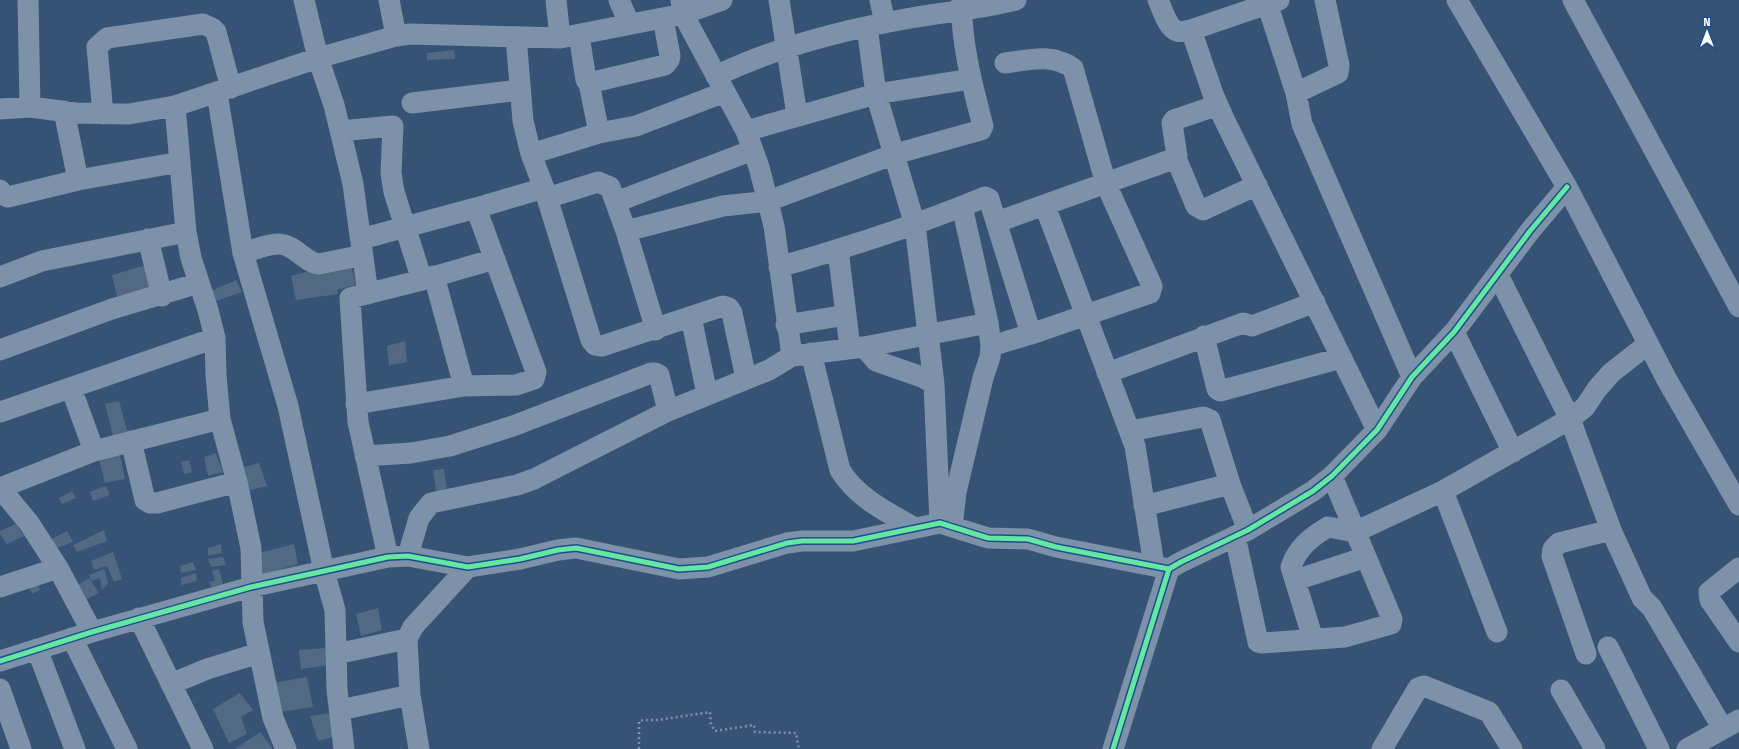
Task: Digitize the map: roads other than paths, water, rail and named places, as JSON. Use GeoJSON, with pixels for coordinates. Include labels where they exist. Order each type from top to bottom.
{"type":"FeatureCollection","features":[{"type":"Feature","properties":{"kind":"street"},"geometry":{"type":"LineString","coordinates":[[28,0],[30,107]]}},
{"type":"Feature","properties":{"kind":"street"},"geometry":{"type":"LineString","coordinates":[[304,0],[318,58],[334,105],[353,184],[368,294]]}},
{"type":"Feature","properties":{"kind":"street"},"geometry":{"type":"LineString","coordinates":[[389,0],[396,36]]}},
{"type":"Feature","properties":{"kind":"street"},"geometry":{"type":"LineString","coordinates":[[556,0],[586,80],[589,83],[599,133]]}},
{"type":"Feature","properties":{"kind":"street"},"geometry":{"type":"LineString","coordinates":[[619,0],[629,23]]}},
{"type":"Feature","properties":{"kind":"street"},"geometry":{"type":"LineString","coordinates":[[0,109],[30,107],[64,112],[129,114],[175,106],[318,58],[396,36],[410,34],[570,37],[722,0]]}},
{"type":"Feature","properties":{"kind":"street"},"geometry":{"type":"LineString","coordinates":[[779,0],[788,48],[797,116]]}},
{"type":"Feature","properties":{"kind":"street"},"geometry":{"type":"LineString","coordinates":[[880,0],[876,25],[876,94],[915,225],[934,384],[946,525]]}},
{"type":"Feature","properties":{"kind":"street"},"geometry":{"type":"LineString","coordinates":[[531,154],[599,133],[636,126],[720,84],[745,62],[788,48],[876,25],[962,6],[1016,0]]}},
{"type":"Feature","properties":{"kind":"street"},"geometry":{"type":"LineString","coordinates":[[1158,0],[1173,30],[1179,31],[1191,30],[1270,1],[1296,93],[1302,124],[1412,377]]}},
{"type":"Feature","properties":{"kind":"street"},"geometry":{"type":"LineString","coordinates":[[1296,93],[1338,73],[1339,65],[1325,0]]}},
{"type":"Feature","properties":{"kind":"street"},"geometry":{"type":"LineString","coordinates":[[1457,0],[1567,186],[1667,380],[1739,505]]}},
{"type":"Feature","properties":{"kind":"street"},"geometry":{"type":"LineString","coordinates":[[1573,0],[1739,306]]}},
{"type":"Feature","properties":{"kind":"street"},"geometry":{"type":"LineString","coordinates":[[626,231],[723,206],[768,200],[895,154],[981,130],[983,126],[971,79],[962,6]]}},
{"type":"Feature","properties":{"kind":"street"},"geometry":{"type":"LineString","coordinates":[[589,83],[665,65],[670,56],[675,11]]}},
{"type":"Feature","properties":{"kind":"street"},"geometry":{"type":"LineString","coordinates":[[675,11],[720,84],[749,141],[768,200],[774,226],[786,325],[802,355],[840,470],[848,484],[864,497],[915,528]]}},
{"type":"Feature","properties":{"kind":"street"},"geometry":{"type":"LineString","coordinates":[[103,114],[97,47],[107,38],[203,24],[212,28],[216,32],[243,253],[288,406],[324,571],[335,610],[337,690],[344,749]]}},
{"type":"Feature","properties":{"kind":"street"},"geometry":{"type":"LineString","coordinates":[[1191,30],[1218,105],[1377,430]]}},
{"type":"Feature","properties":{"kind":"street"},"geometry":{"type":"LineString","coordinates":[[516,37],[519,90],[523,122],[531,154],[546,192],[591,340],[595,345],[602,346],[656,330],[723,306],[730,308],[732,313],[746,378]]}},
{"type":"Feature","properties":{"kind":"street"},"geometry":{"type":"LineString","coordinates":[[991,346],[1031,334],[1150,292],[1152,286],[1106,184],[1073,68],[1065,63],[1048,58],[1005,63]]}},
{"type":"Feature","properties":{"kind":"street"},"geometry":{"type":"LineString","coordinates":[[616,202],[749,141],[797,116],[876,94],[971,79]]}},
{"type":"Feature","properties":{"kind":"street"},"geometry":{"type":"LineString","coordinates":[[412,103],[519,90]]}},
{"type":"Feature","properties":{"kind":"street"},"geometry":{"type":"LineString","coordinates":[[1218,105],[1174,120],[1171,128],[1177,156],[1176,158],[1199,209],[1203,210],[1257,184]]}},
{"type":"Feature","properties":{"kind":"street"},"geometry":{"type":"LineString","coordinates":[[175,106],[186,232],[191,258],[215,338],[216,375],[220,419],[237,482],[251,548],[253,622],[274,718],[286,749]]}},
{"type":"Feature","properties":{"kind":"street"},"geometry":{"type":"LineString","coordinates":[[64,112],[78,180]]}},
{"type":"Feature","properties":{"kind":"street"},"geometry":{"type":"LineString","coordinates":[[340,131],[393,126],[391,173],[394,192],[404,227],[428,278],[464,386]]}},
{"type":"Feature","properties":{"kind":"street"},"geometry":{"type":"LineString","coordinates":[[997,222],[1176,158]]}},
{"type":"Feature","properties":{"kind":"street"},"geometry":{"type":"LineString","coordinates":[[0,190],[1,194],[8,196],[78,180],[180,162]]}},
{"type":"Feature","properties":{"kind":"street"},"geometry":{"type":"LineString","coordinates":[[243,253],[280,244],[288,247],[307,260],[319,264],[362,247],[404,227],[476,208],[598,182],[610,186],[626,231],[656,330]]}},
{"type":"Feature","properties":{"kind":"street"},"geometry":{"type":"LineString","coordinates":[[0,661],[92,632],[251,586],[398,556],[468,567],[576,548],[679,569],[694,569],[708,567],[787,543],[802,541],[853,541],[915,528],[946,525],[988,538],[1028,539],[1056,547],[1161,567],[1241,533],[1313,491],[1332,476],[1377,430],[1412,377],[1454,332],[1530,231],[1567,186]]}},
{"type":"Feature","properties":{"kind":"street"},"geometry":{"type":"LineString","coordinates":[[779,267],[915,225],[985,196],[988,197],[997,222],[1031,334]]}},
{"type":"Feature","properties":{"kind":"street"},"geometry":{"type":"LineString","coordinates":[[946,525],[956,492],[983,378],[990,357],[991,346],[988,323],[962,206]]}},
{"type":"Feature","properties":{"kind":"street"},"geometry":{"type":"LineString","coordinates":[[1045,206],[1135,446],[1144,506],[1161,567],[1113,749]]}},
{"type":"Feature","properties":{"kind":"street"},"geometry":{"type":"LineString","coordinates":[[356,404],[464,386],[501,386],[534,379],[536,375],[476,208]]}},
{"type":"Feature","properties":{"kind":"street"},"geometry":{"type":"LineString","coordinates":[[0,277],[42,261],[186,232]]}},
{"type":"Feature","properties":{"kind":"street"},"geometry":{"type":"LineString","coordinates":[[148,239],[162,296]]}},
{"type":"Feature","properties":{"kind":"street"},"geometry":{"type":"LineString","coordinates":[[838,250],[846,315],[857,347],[876,361],[922,377],[934,384]]}},
{"type":"Feature","properties":{"kind":"street"},"geometry":{"type":"LineString","coordinates":[[398,556],[365,456],[358,422],[349,301],[350,298],[495,259]]}},
{"type":"Feature","properties":{"kind":"street"},"geometry":{"type":"LineString","coordinates":[[1498,275],[1570,420],[1611,530],[1647,603],[1734,727],[1687,749]]}},
{"type":"Feature","properties":{"kind":"street"},"geometry":{"type":"LineString","coordinates":[[0,350],[112,310],[162,296],[199,283]]}},
{"type":"Feature","properties":{"kind":"street"},"geometry":{"type":"LineString","coordinates":[[1107,373],[1204,336],[1243,323],[1252,326],[1315,302]]}},
{"type":"Feature","properties":{"kind":"street"},"geometry":{"type":"LineString","coordinates":[[786,325],[846,315]]}},
{"type":"Feature","properties":{"kind":"street"},"geometry":{"type":"LineString","coordinates":[[691,318],[707,394]]}},
{"type":"Feature","properties":{"kind":"street"},"geometry":{"type":"LineString","coordinates":[[398,556],[419,518],[431,503],[534,479],[668,411],[802,355],[928,336],[988,323]]}},
{"type":"Feature","properties":{"kind":"street"},"geometry":{"type":"LineString","coordinates":[[1454,332],[1513,452]]}},
{"type":"Feature","properties":{"kind":"street"},"geometry":{"type":"LineString","coordinates":[[1204,336],[1217,389],[1220,391],[1341,358]]}},
{"type":"Feature","properties":{"kind":"street"},"geometry":{"type":"LineString","coordinates":[[0,412],[215,338]]}},
{"type":"Feature","properties":{"kind":"street"},"geometry":{"type":"LineString","coordinates":[[1313,639],[1291,567],[1294,558],[1309,540],[1328,527],[1355,532],[1443,490],[1570,420],[1585,407],[1597,389],[1611,373],[1648,344]]}},
{"type":"Feature","properties":{"kind":"street"},"geometry":{"type":"LineString","coordinates":[[365,456],[412,453],[450,446],[513,426],[651,373],[659,375],[668,411]]}},
{"type":"Feature","properties":{"kind":"street"},"geometry":{"type":"LineString","coordinates":[[71,388],[94,451]]}},
{"type":"Feature","properties":{"kind":"street"},"geometry":{"type":"LineString","coordinates":[[1130,431],[1203,418],[1208,418],[1210,420],[1230,484],[1241,533],[1258,642],[1353,636],[1391,624],[1392,620],[1332,476]]}},
{"type":"Feature","properties":{"kind":"street"},"geometry":{"type":"LineString","coordinates":[[92,632],[58,568],[8,511],[0,488],[94,451],[220,419]]}},
{"type":"Feature","properties":{"kind":"street"},"geometry":{"type":"LineString","coordinates":[[130,441],[144,500],[157,502],[237,482]]}},
{"type":"Feature","properties":{"kind":"street"},"geometry":{"type":"LineString","coordinates":[[1144,506],[1230,484]]}},
{"type":"Feature","properties":{"kind":"street"},"geometry":{"type":"LineString","coordinates":[[1443,490],[1497,632]]}},
{"type":"Feature","properties":{"kind":"street"},"geometry":{"type":"LineString","coordinates":[[1586,654],[1552,556],[1553,549],[1559,543],[1611,530]]}},
{"type":"Feature","properties":{"kind":"street"},"geometry":{"type":"LineString","coordinates":[[1296,580],[1366,557]]}},
{"type":"Feature","properties":{"kind":"street"},"geometry":{"type":"LineString","coordinates":[[419,749],[410,694],[407,639],[413,627],[468,567]]}},
{"type":"Feature","properties":{"kind":"street"},"geometry":{"type":"LineString","coordinates":[[0,587],[58,568]]}},
{"type":"Feature","properties":{"kind":"street"},"geometry":{"type":"LineString","coordinates":[[1739,568],[1709,592],[1709,596],[1710,600],[1739,642]]}},
{"type":"Feature","properties":{"kind":"street"},"geometry":{"type":"LineString","coordinates":[[139,618],[202,749]]}},
{"type":"Feature","properties":{"kind":"street"},"geometry":{"type":"LineString","coordinates":[[72,638],[127,749]]}},
{"type":"Feature","properties":{"kind":"street"},"geometry":{"type":"LineString","coordinates":[[336,654],[407,639]]}},
{"type":"Feature","properties":{"kind":"street"},"geometry":{"type":"LineString","coordinates":[[1608,647],[1659,749]]}},
{"type":"Feature","properties":{"kind":"street"},"geometry":{"type":"LineString","coordinates":[[37,649],[75,749]]}},
{"type":"Feature","properties":{"kind":"street"},"geometry":{"type":"LineString","coordinates":[[171,684],[207,669],[260,653]]}},
{"type":"Feature","properties":{"kind":"street"},"geometry":{"type":"LineString","coordinates":[[1382,749],[1418,688],[1424,686],[1489,712],[1512,749]]}},
{"type":"Feature","properties":{"kind":"street"},"geometry":{"type":"LineString","coordinates":[[0,689],[21,749]]}},
{"type":"Feature","properties":{"kind":"street"},"geometry":{"type":"LineString","coordinates":[[1561,690],[1595,749]]}},
{"type":"Feature","properties":{"kind":"street"},"geometry":{"type":"LineString","coordinates":[[340,710],[410,694]]}}]}
